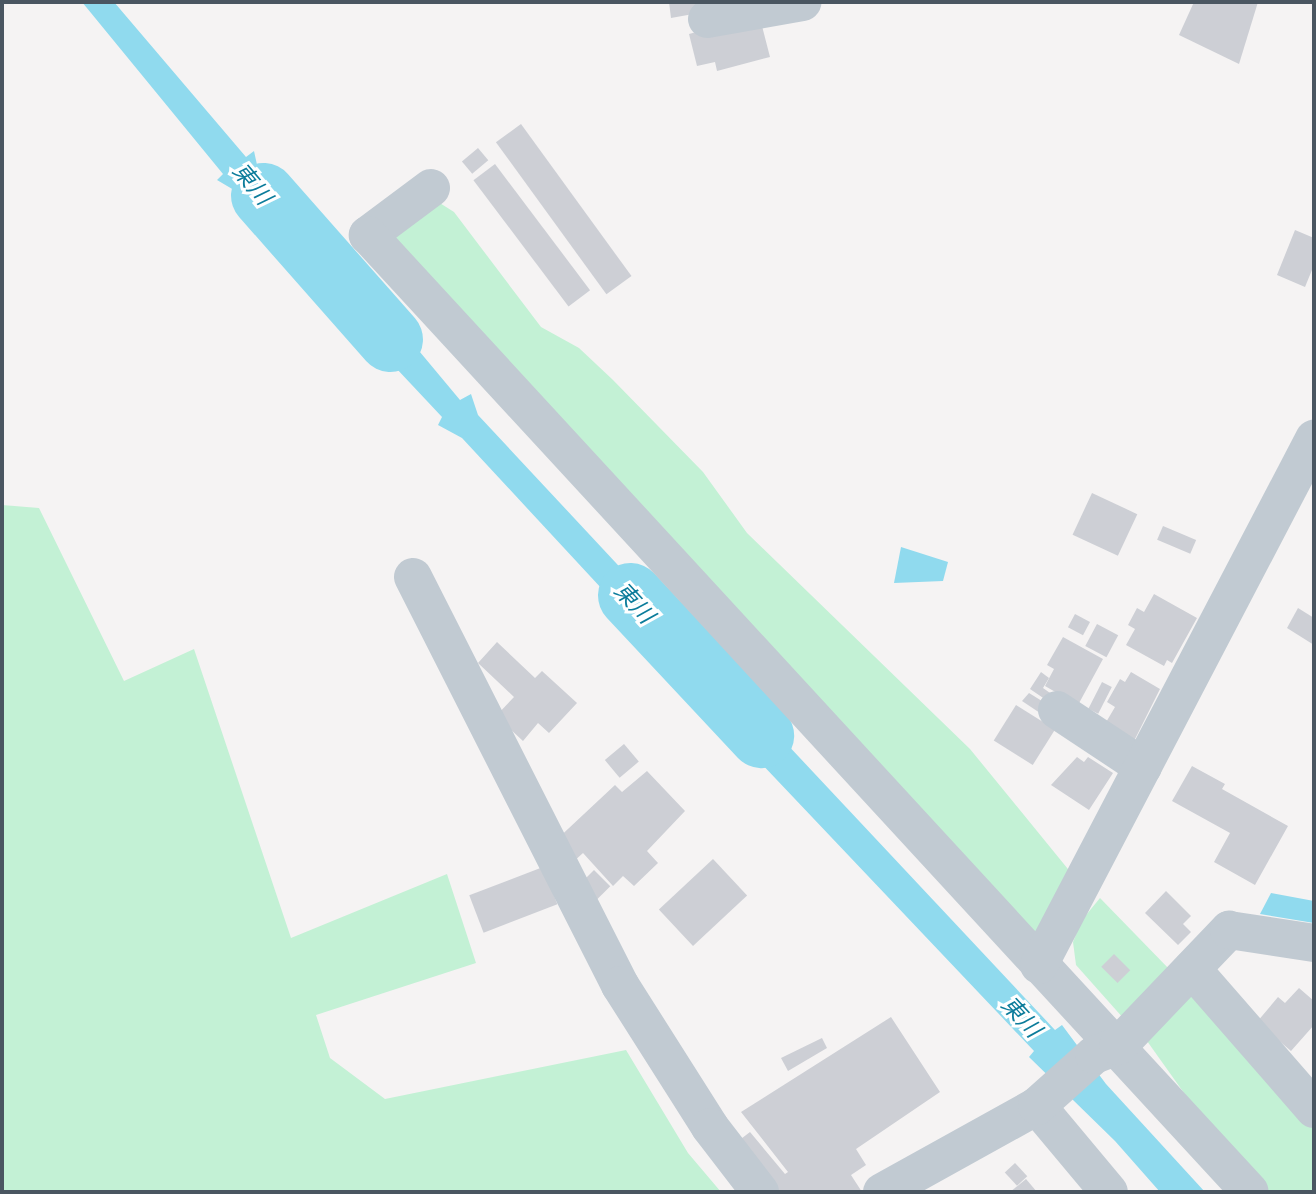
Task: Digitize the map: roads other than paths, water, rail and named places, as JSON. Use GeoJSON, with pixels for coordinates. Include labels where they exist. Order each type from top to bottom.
{"type":"FeatureCollection","features":[{"type":"Feature","properties":{"kind":"street"},"geometry":{"type":"LineString","coordinates":[[708,19],[802,2]]}},
{"type":"Feature","properties":{"kind":"street"},"geometry":{"type":"LineString","coordinates":[[431,188],[368,235],[1039,965],[1106,1051],[1250,1192]]}},
{"type":"Feature","properties":{"kind":"street"},"geometry":{"type":"LineString","coordinates":[[1039,965],[1314,439]]}},
{"type":"Feature","properties":{"kind":"street"},"geometry":{"type":"LineString","coordinates":[[413,577],[620,985],[710,1127],[760,1192]]}},
{"type":"Feature","properties":{"kind":"street"},"geometry":{"type":"LineString","coordinates":[[1057,710],[1143,767]]}},
{"type":"Feature","properties":{"kind":"street"},"geometry":{"type":"LineString","coordinates":[[882,1192],[1047,1097],[1106,1051],[1192,970],[1229,930],[1314,943]]}},
{"type":"Feature","properties":{"kind":"street"},"geometry":{"type":"LineString","coordinates":[[1192,970],[1314,1109]]}},
{"type":"Feature","properties":{"kind":"street"},"geometry":{"type":"LineString","coordinates":[[1047,1097],[1109,1192]]}},
{"type":"Feature","properties":{"kind":"water"},"geometry":{"type":"Polygon","coordinates":[[[82,2],[114,2],[246,157],[254,151],[259,174],[333,249],[311,270],[239,193],[217,180],[223,174],[82,2]]]}},
{"type":"Feature","properties":{"kind":"water"},"geometry":{"type":"Polygon","coordinates":[[[344,261],[460,400],[471,394],[478,415],[699,652],[679,672],[462,438],[438,425],[442,417],[318,285],[344,261]]]}},
{"type":"Feature","properties":{"kind":"water"},"geometry":{"type":"Polygon","coordinates":[[[901,547],[948,562],[943,581],[894,583],[901,547]]]}},
{"type":"Feature","properties":{"kind":"water"},"geometry":{"type":"Polygon","coordinates":[[[709,661],[1055,1030],[1062,1025],[1106,1084],[1205,1192],[1160,1192],[1115,1141],[1029,1057],[1034,1051],[685,683],[709,661]]]}},
{"type":"Feature","properties":{"kind":"water"},"geometry":{"type":"Polygon","coordinates":[[[1271,893],[1314,901],[1314,923],[1260,914],[1271,893]]]}},
{"type":"Feature","properties":{"kind":"waterway","name":"東川"},"geometry":{"type":"LineString","coordinates":[[263,195],[390,339]]}},
{"type":"Feature","properties":{"kind":"waterway","name":"東川"},"geometry":{"type":"LineString","coordinates":[[630,595],[761,735]]}}]}
